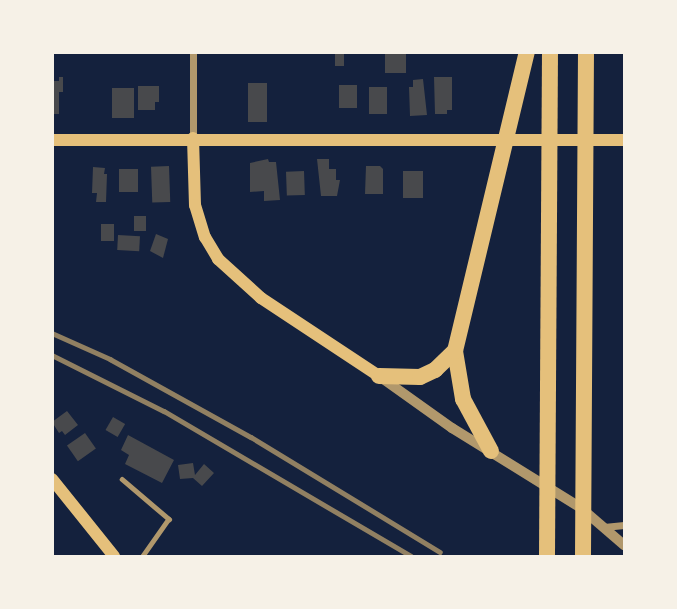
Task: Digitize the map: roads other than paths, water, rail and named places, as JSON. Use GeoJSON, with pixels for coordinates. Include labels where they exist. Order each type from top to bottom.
{"type":"FeatureCollection","features":[{"type":"Feature","properties":{"kind":"highway"},"geometry":{"type":"LineString","coordinates":[[491,451],[463,399],[455,351],[527,52]]}},
{"type":"Feature","properties":{"kind":"highway"},"geometry":{"type":"LineString","coordinates":[[547,556],[550,52]]}},
{"type":"Feature","properties":{"kind":"highway"},"geometry":{"type":"LineString","coordinates":[[583,556],[586,52]]}},
{"type":"Feature","properties":{"kind":"highway"},"geometry":{"type":"LineString","coordinates":[[379,376],[423,376],[439,368],[455,351]]}},
{"type":"Feature","properties":{"kind":"main road"},"geometry":{"type":"LineString","coordinates":[[193,138],[195,205],[205,237],[218,260],[261,298],[379,376]]}},
{"type":"Feature","properties":{"kind":"main road"},"geometry":{"type":"LineString","coordinates":[[52,140],[625,140]]}},
{"type":"Feature","properties":{"kind":"main road"},"geometry":{"type":"LineString","coordinates":[[52,479],[114,556]]}},
{"type":"Feature","properties":{"kind":"street"},"geometry":{"type":"LineString","coordinates":[[193,52],[193,138]]}},
{"type":"Feature","properties":{"kind":"street"},"geometry":{"type":"LineString","coordinates":[[379,376],[581,508],[625,545]]}},
{"type":"Feature","properties":{"kind":"street"},"geometry":{"type":"LineString","coordinates":[[603,527],[625,525]]}},
{"type":"Feature","properties":{"kind":"lane"},"geometry":{"type":"LineString","coordinates":[[122,479],[169,519],[143,556]]}},
{"type":"Feature","properties":{"kind":"railway"},"geometry":{"type":"LineString","coordinates":[[52,333],[110,359],[251,437],[440,552]]}},
{"type":"Feature","properties":{"kind":"railway"},"geometry":{"type":"LineString","coordinates":[[52,355],[164,411],[411,556]]}}]}
